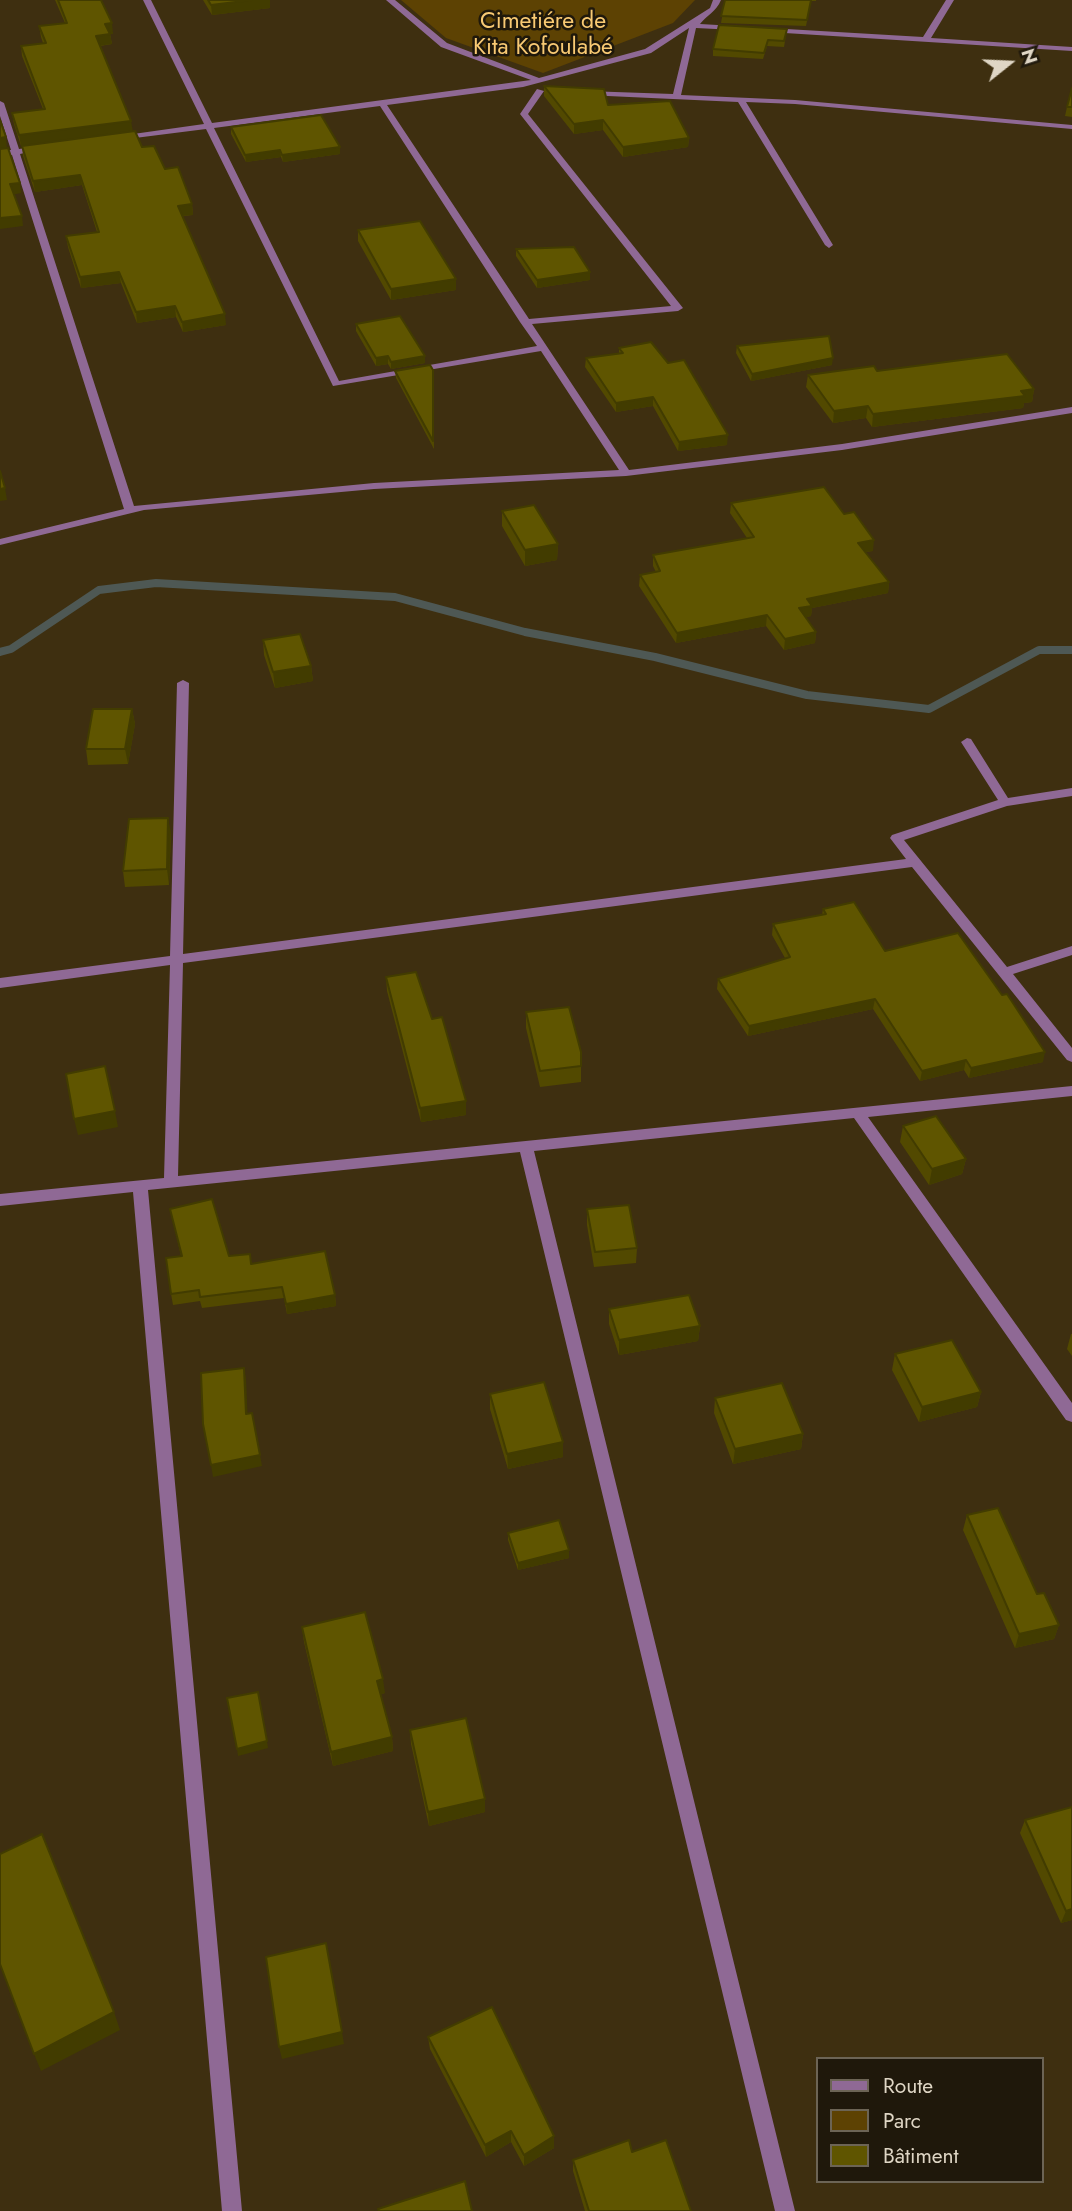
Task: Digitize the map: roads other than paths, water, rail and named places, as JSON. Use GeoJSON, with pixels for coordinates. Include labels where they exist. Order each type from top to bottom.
{"type":"FeatureCollection","features":[{"type":"Feature","properties":{"kind":"street"},"geometry":{"type":"LineString","coordinates":[[147,0],[336,384],[542,348]]}},
{"type":"Feature","properties":{"kind":"street"},"geometry":{"type":"LineString","coordinates":[[390,0],[444,45],[538,80],[545,89]]}},
{"type":"Feature","properties":{"kind":"street"},"geometry":{"type":"LineString","coordinates":[[676,97],[693,26],[713,9],[717,0]]}},
{"type":"Feature","properties":{"kind":"street"},"geometry":{"type":"LineString","coordinates":[[926,39],[950,0]]}},
{"type":"Feature","properties":{"kind":"street"},"geometry":{"type":"LineString","coordinates":[[112,139],[523,85],[648,51],[713,9]]}},
{"type":"Feature","properties":{"kind":"street"},"geometry":{"type":"LineString","coordinates":[[693,26],[748,29]]}},
{"type":"Feature","properties":{"kind":"street"},"geometry":{"type":"LineString","coordinates":[[762,30],[1072,48]]}},
{"type":"Feature","properties":{"kind":"street"},"geometry":{"type":"LineString","coordinates":[[523,85],[545,89]]}},
{"type":"Feature","properties":{"kind":"street"},"geometry":{"type":"LineString","coordinates":[[525,322],[678,308],[524,114],[545,89]]}},
{"type":"Feature","properties":{"kind":"street"},"geometry":{"type":"LineString","coordinates":[[582,93],[795,102],[1072,127]]}},
{"type":"Feature","properties":{"kind":"street"},"geometry":{"type":"LineString","coordinates":[[741,100],[828,245]]}},
{"type":"Feature","properties":{"kind":"street"},"geometry":{"type":"LineString","coordinates":[[0,103],[130,510]]}},
{"type":"Feature","properties":{"kind":"street"},"geometry":{"type":"LineString","coordinates":[[383,104],[626,473]]}},
{"type":"Feature","properties":{"kind":"street"},"geometry":{"type":"LineString","coordinates":[[0,154],[43,148]]}},
{"type":"Feature","properties":{"kind":"street"},"geometry":{"type":"LineString","coordinates":[[0,542],[130,510],[374,486],[626,473],[842,447],[1072,410]]}},
{"type":"Feature","properties":{"kind":"street"},"geometry":{"type":"LineString","coordinates":[[171,1182],[183,683]]}},
{"type":"Feature","properties":{"kind":"street"},"geometry":{"type":"LineString","coordinates":[[967,742],[1005,802]]}},
{"type":"Feature","properties":{"kind":"street"},"geometry":{"type":"LineString","coordinates":[[1072,792],[1005,802],[896,838],[1072,1057]]}},
{"type":"Feature","properties":{"kind":"street"},"geometry":{"type":"LineString","coordinates":[[0,983],[915,862]]}},
{"type":"Feature","properties":{"kind":"street"},"geometry":{"type":"LineString","coordinates":[[1003,973],[1072,950]]}},
{"type":"Feature","properties":{"kind":"street"},"geometry":{"type":"LineString","coordinates":[[0,1199],[1072,1091]]}},
{"type":"Feature","properties":{"kind":"street"},"geometry":{"type":"LineString","coordinates":[[858,1113],[1072,1415]]}},
{"type":"Feature","properties":{"kind":"street"},"geometry":{"type":"LineString","coordinates":[[526,1146],[785,2211]]}},
{"type":"Feature","properties":{"kind":"street"},"geometry":{"type":"LineString","coordinates":[[140,1185],[232,2211]]}},
{"type":"Feature","properties":{"kind":"waterway"},"geometry":{"type":"LineString","coordinates":[[0,652],[11,649],[99,590],[156,583],[395,597],[525,632],[655,657],[807,695],[929,709],[1039,650],[1072,650]]}},
{"type":"Feature","properties":{"kind":"park label","name":"Cimetiére de Kita Kofoulabé"},"geometry":{"type":"Point","coordinates":[543,35]}}]}
